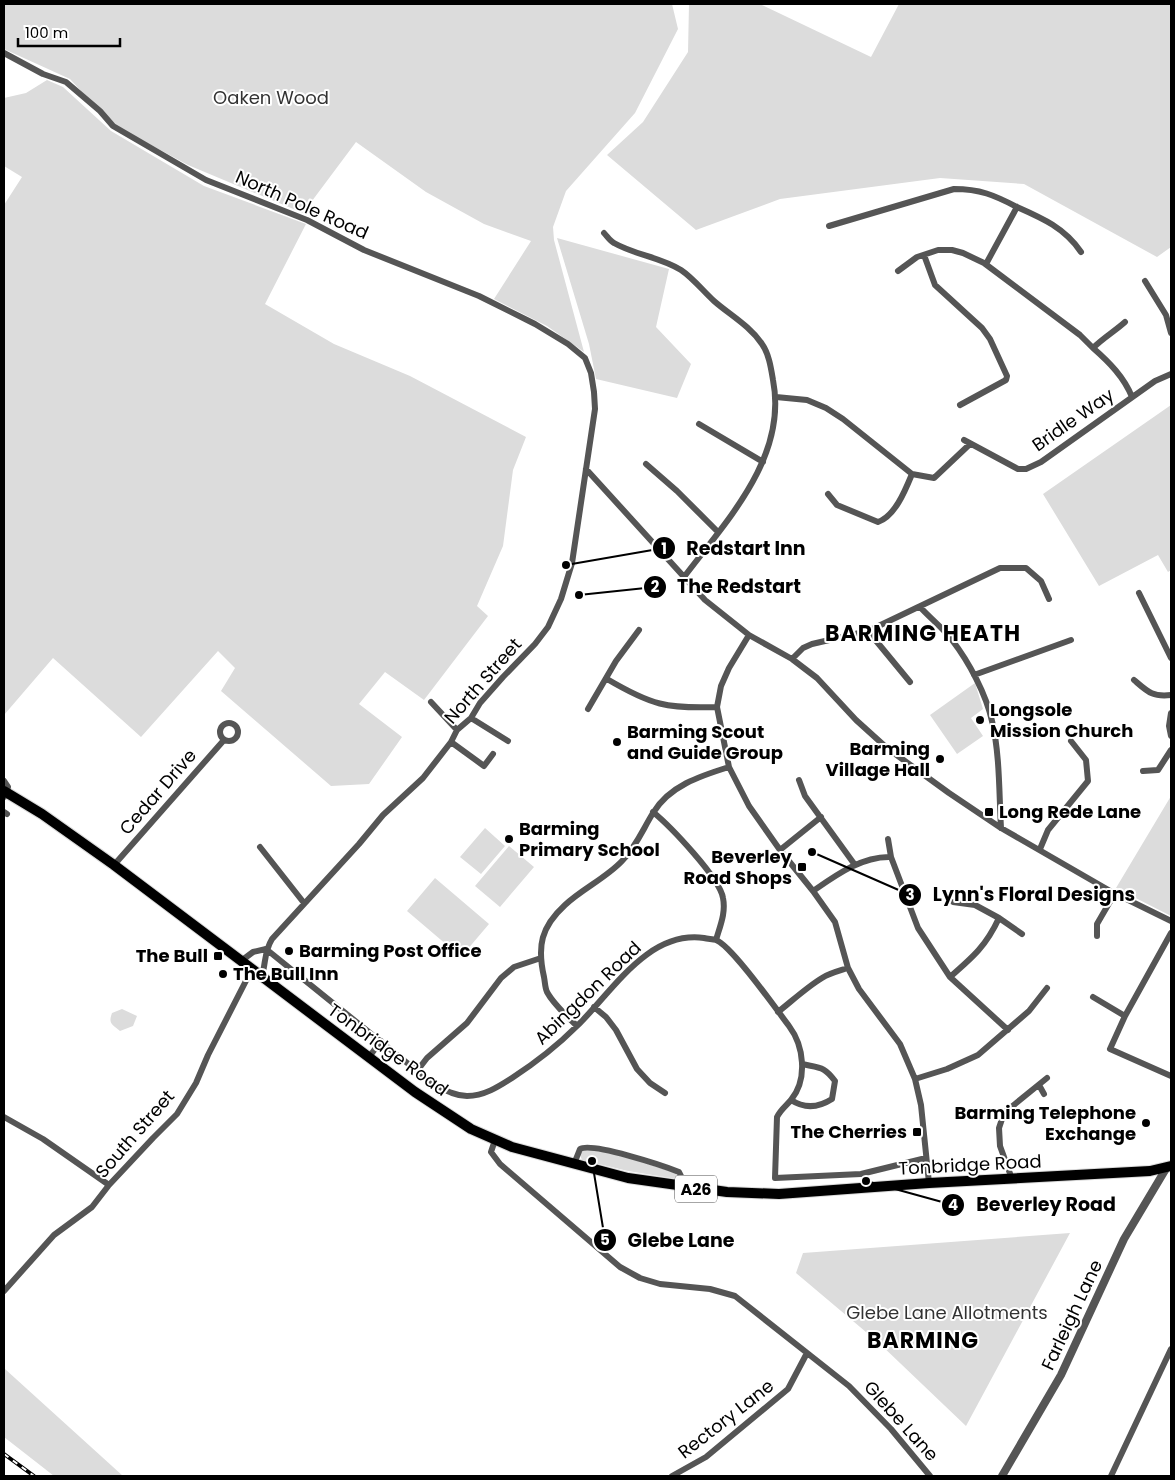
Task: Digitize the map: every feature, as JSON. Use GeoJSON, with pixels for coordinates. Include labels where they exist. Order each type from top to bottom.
{"type":"FeatureCollection","features":[{"type":"Feature","properties":{"kind":"main road","name":"Tonbridge Road"},"geometry":{"type":"LineString","coordinates":[[5,793],[42,814],[114,865],[416,1092],[472,1129],[512,1148],[628,1178],[727,1192],[780,1194],[1150,1170],[1169,1166]]}},
{"type":"Feature","properties":{"kind":"street","name":"North Pole Road"},"geometry":{"type":"LineString","coordinates":[[4,53],[43,74],[66,82],[113,126],[206,180],[307,220],[364,250],[479,296],[535,324],[568,344],[585,358],[591,373]]}},
{"type":"Feature","properties":{"kind":"street"},"geometry":{"type":"LineString","coordinates":[[829,226],[954,189],[970,189],[990,193],[1042,219],[1073,240],[1081,252]]}},
{"type":"Feature","properties":{"kind":"street"},"geometry":{"type":"LineString","coordinates":[[986,264],[1017,207]]}},
{"type":"Feature","properties":{"kind":"street"},"geometry":{"type":"LineString","coordinates":[[604,232],[612,243],[671,264],[683,272],[750,330],[762,345],[770,363],[776,397],[773,431],[763,462],[741,500],[684,577]]}},
{"type":"Feature","properties":{"kind":"street"},"geometry":{"type":"LineString","coordinates":[[898,271],[917,258],[938,250],[952,250],[963,253],[986,264],[1080,335],[1111,363],[1128,386],[1132,397]]}},
{"type":"Feature","properties":{"kind":"street"},"geometry":{"type":"LineString","coordinates":[[924,255],[935,284],[971,317],[990,339],[1007,376],[1006,380],[960,405]]}},
{"type":"Feature","properties":{"kind":"street"},"geometry":{"type":"LineString","coordinates":[[1145,281],[1166,315],[1171,333]]}},
{"type":"Feature","properties":{"kind":"street"},"geometry":{"type":"LineString","coordinates":[[1093,348],[1104,337],[1115,331],[1125,322]]}},
{"type":"Feature","properties":{"kind":"street","name":"North Street"},"geometry":{"type":"LineString","coordinates":[[262,976],[266,949],[272,939],[360,844],[383,816],[423,778],[458,730],[471,718],[491,690],[542,636],[554,616],[567,584],[572,563],[595,409],[591,373]]}},
{"type":"Feature","properties":{"kind":"street","name":"Bridle Way"},"geometry":{"type":"LineString","coordinates":[[964,440],[1018,468],[1026,469],[1041,462],[1156,381],[1171,374]]}},
{"type":"Feature","properties":{"kind":"street"},"geometry":{"type":"LineString","coordinates":[[776,397],[807,400],[826,408],[843,419],[912,474],[934,478],[970,444]]}},
{"type":"Feature","properties":{"kind":"street"},"geometry":{"type":"LineString","coordinates":[[699,424],[763,462]]}},
{"type":"Feature","properties":{"kind":"street"},"geometry":{"type":"LineString","coordinates":[[646,464],[677,491],[718,532]]}},
{"type":"Feature","properties":{"kind":"street"},"geometry":{"type":"LineString","coordinates":[[586,469],[705,600],[749,635],[792,659],[817,678],[856,720],[887,748],[1001,828],[1115,893],[1171,920]]}},
{"type":"Feature","properties":{"kind":"street"},"geometry":{"type":"LineString","coordinates":[[828,494],[837,504],[878,522],[884,520],[888,515],[901,496],[912,474]]}},
{"type":"Feature","properties":{"kind":"street"},"geometry":{"type":"LineString","coordinates":[[792,659],[803,648],[812,644],[868,631],[1000,568],[1026,568],[1041,581],[1049,599]]}},
{"type":"Feature","properties":{"kind":"street"},"geometry":{"type":"LineString","coordinates":[[1139,593],[1171,658]]}},
{"type":"Feature","properties":{"kind":"street"},"geometry":{"type":"LineString","coordinates":[[920,607],[952,639],[974,675],[986,700],[992,722],[1001,828]]}},
{"type":"Feature","properties":{"kind":"street"},"geometry":{"type":"LineString","coordinates":[[588,711],[616,661],[639,630]]}},
{"type":"Feature","properties":{"kind":"street"},"geometry":{"type":"LineString","coordinates":[[868,631],[910,682]]}},
{"type":"Feature","properties":{"kind":"street"},"geometry":{"type":"LineString","coordinates":[[749,635],[725,677],[721,686],[717,707],[729,767],[749,806],[780,850],[836,922],[848,968],[859,988],[900,1044],[915,1079],[921,1105],[929,1183]]}},
{"type":"Feature","properties":{"kind":"street"},"geometry":{"type":"LineString","coordinates":[[974,675],[1071,640]]}},
{"type":"Feature","properties":{"kind":"street"},"geometry":{"type":"LineString","coordinates":[[607,679],[651,702],[684,708],[717,707]]}},
{"type":"Feature","properties":{"kind":"street"},"geometry":{"type":"LineString","coordinates":[[1134,680],[1150,694],[1171,696]]}},
{"type":"Feature","properties":{"kind":"street"},"geometry":{"type":"LineString","coordinates":[[431,702],[458,730]]}},
{"type":"Feature","properties":{"kind":"street"},"geometry":{"type":"LineString","coordinates":[[1171,713],[1169,726],[1171,736]]}},
{"type":"Feature","properties":{"kind":"street"},"geometry":{"type":"LineString","coordinates":[[471,718],[508,740]]}},
{"type":"Feature","properties":{"kind":"street","name":"Cedar Drive"},"geometry":{"type":"LineString","coordinates":[[114,865],[224,740]]}},
{"type":"Feature","properties":{"kind":"street"},"geometry":{"type":"LineString","coordinates":[[1040,849],[1048,830],[1088,781],[1086,760],[1071,741]]}},
{"type":"Feature","properties":{"kind":"street"},"geometry":{"type":"LineString","coordinates":[[451,742],[484,766],[493,754]]}},
{"type":"Feature","properties":{"kind":"street"},"geometry":{"type":"LineString","coordinates":[[1143,771],[1158,770],[1171,750]]}},
{"type":"Feature","properties":{"kind":"street"},"geometry":{"type":"LineString","coordinates":[[577,1026],[560,1009],[547,991],[541,958],[541,938],[548,923],[564,905],[622,862],[640,838],[653,812],[670,793],[696,778],[729,767]]}},
{"type":"Feature","properties":{"kind":"street"},"geometry":{"type":"LineString","coordinates":[[800,780],[805,796],[855,865]]}},
{"type":"Feature","properties":{"kind":"street"},"geometry":{"type":"LineString","coordinates":[[4,781],[8,787],[5,793]]}},
{"type":"Feature","properties":{"kind":"street"},"geometry":{"type":"LineString","coordinates":[[653,812],[669,824],[714,880],[723,896],[724,912],[716,940],[736,959],[778,1012],[794,1033],[800,1048],[802,1064],[800,1082],[791,1100],[781,1109],[777,1117],[775,1178],[861,1174],[926,1158]]}},
{"type":"Feature","properties":{"kind":"street"},"geometry":{"type":"LineString","coordinates":[[780,850],[821,817]]}},
{"type":"Feature","properties":{"kind":"street"},"geometry":{"type":"LineString","coordinates":[[888,839],[891,857],[918,928],[950,977],[1008,1030]]}},
{"type":"Feature","properties":{"kind":"street"},"geometry":{"type":"LineString","coordinates":[[260,847],[304,903]]}},
{"type":"Feature","properties":{"kind":"street"},"geometry":{"type":"LineString","coordinates":[[813,891],[836,874],[855,865],[882,856],[891,857]]}},
{"type":"Feature","properties":{"kind":"street"},"geometry":{"type":"LineString","coordinates":[[1097,936],[1097,924],[1115,893]]}},
{"type":"Feature","properties":{"kind":"street"},"geometry":{"type":"LineString","coordinates":[[953,902],[975,905],[999,918],[1022,934]]}},
{"type":"Feature","properties":{"kind":"street"},"geometry":{"type":"LineString","coordinates":[[950,977],[980,951],[991,936],[999,918]]}},
{"type":"Feature","properties":{"kind":"street"},"geometry":{"type":"LineString","coordinates":[[1171,933],[1124,1016],[1110,1049],[1171,1076]]}},
{"type":"Feature","properties":{"kind":"street","name":"Abingdon Road"},"geometry":{"type":"LineString","coordinates":[[266,949],[432,1083],[451,1094],[467,1096],[485,1094],[503,1084],[546,1054],[577,1026],[638,962],[658,947],[673,940],[691,936],[716,940]]}},
{"type":"Feature","properties":{"kind":"street","name":"North Street"},"geometry":{"type":"LineString","coordinates":[[241,961],[253,952],[266,949]]}},
{"type":"Feature","properties":{"kind":"street"},"geometry":{"type":"LineString","coordinates":[[417,1071],[427,1058],[467,1024],[501,978],[514,966],[541,958]]}},
{"type":"Feature","properties":{"kind":"street","name":"South Street"},"geometry":{"type":"LineString","coordinates":[[4,1291],[54,1235],[92,1207],[109,1185],[177,1114],[196,1083],[208,1054],[252,968]]}},
{"type":"Feature","properties":{"kind":"street"},"geometry":{"type":"LineString","coordinates":[[778,1012],[808,987],[824,977],[848,968]]}},
{"type":"Feature","properties":{"kind":"street"},"geometry":{"type":"LineString","coordinates":[[915,1079],[947,1069],[978,1055],[1029,1011],[1047,988]]}},
{"type":"Feature","properties":{"kind":"street"},"geometry":{"type":"LineString","coordinates":[[1094,997],[1124,1016]]}},
{"type":"Feature","properties":{"kind":"street"},"geometry":{"type":"LineString","coordinates":[[594,1008],[606,1017],[616,1030],[637,1069],[650,1083],[665,1093]]}},
{"type":"Feature","properties":{"kind":"street"},"geometry":{"type":"LineString","coordinates":[[369,1057],[381,1041]]}},
{"type":"Feature","properties":{"kind":"street"},"geometry":{"type":"LineString","coordinates":[[791,1100],[800,1106],[814,1107],[832,1099],[835,1081],[829,1074],[823,1068],[802,1064]]}},
{"type":"Feature","properties":{"kind":"street"},"geometry":{"type":"LineString","coordinates":[[1012,1179],[1000,1146],[999,1128],[1004,1112],[1047,1078]]}},
{"type":"Feature","properties":{"kind":"street"},"geometry":{"type":"LineString","coordinates":[[1038,1086],[1044,1094]]}},
{"type":"Feature","properties":{"kind":"street"},"geometry":{"type":"LineString","coordinates":[[4,1117],[43,1138],[109,1185]]}},
{"type":"Feature","properties":{"kind":"street","name":"Glebe Lane"},"geometry":{"type":"LineString","coordinates":[[494,1140],[491,1152],[500,1164],[620,1268],[640,1278],[660,1284],[710,1289],[735,1296],[849,1386],[891,1429],[930,1476]]}},
{"type":"Feature","properties":{"kind":"street"},"geometry":{"type":"LineString","coordinates":[[574,1164],[580,1149],[588,1147],[628,1156],[679,1172],[681,1176],[680,1186]]}},
{"type":"Feature","properties":{"kind":"street","name":"Farleigh Lane"},"geometry":{"type":"LineString","coordinates":[[1002,1476],[1061,1375],[1124,1239],[1169,1166]]}},
{"type":"Feature","properties":{"kind":"street"},"geometry":{"type":"LineString","coordinates":[[1111,1476],[1171,1349]]}},
{"type":"Feature","properties":{"kind":"street","name":"Rectory Lane"},"geometry":{"type":"LineString","coordinates":[[672,1476],[706,1457],[788,1389],[807,1353]]}},
{"type":"Feature","properties":{"kind":"green space","name":"Oaken Wood"},"geometry":{"type":"Polygon","coordinates":[[[4,4],[672,4],[678,29],[635,113],[566,191],[553,227],[554,240],[584,352],[547,326],[494,299],[531,241],[484,224],[426,192],[356,142],[303,213],[188,165],[113,126],[70,79],[4,49],[4,4]]]}},
{"type":"Feature","properties":{"kind":"green space"},"geometry":{"type":"Polygon","coordinates":[[[689,4],[760,4],[871,57],[899,4],[1171,4],[1171,247],[1157,257],[1024,184],[940,178],[780,199],[696,230],[607,155],[643,122],[688,52],[689,4]]]}},
{"type":"Feature","properties":{"kind":"green space"},"geometry":{"type":"Polygon","coordinates":[[[47,80],[63,87],[111,131],[204,186],[306,224],[265,304],[334,344],[410,376],[526,437],[513,470],[503,546],[477,606],[488,616],[424,700],[385,672],[359,704],[402,737],[369,784],[331,786],[221,691],[235,668],[218,651],[141,737],[53,658],[4,715],[4,205],[22,177],[4,166],[4,98],[26,93],[47,80]]]}},
{"type":"Feature","properties":{"kind":"green space"},"geometry":{"type":"Polygon","coordinates":[[[557,238],[669,269],[656,327],[691,364],[677,398],[596,379],[589,344],[557,238]]]}},
{"type":"Feature","properties":{"kind":"green space"},"geometry":{"type":"Polygon","coordinates":[[[1171,405],[1171,570],[1168,572],[1158,555],[1099,586],[1043,494],[1171,405]]]}},
{"type":"Feature","properties":{"kind":"green space"},"geometry":{"type":"Polygon","coordinates":[[[975,683],[983,709],[971,718],[983,736],[957,754],[930,715],[975,683]]]}},
{"type":"Feature","properties":{"kind":"green space"},"geometry":{"type":"Polygon","coordinates":[[[1171,796],[1171,916],[1116,888],[1171,796]]]}},
{"type":"Feature","properties":{"kind":"green space"},"geometry":{"type":"Polygon","coordinates":[[[485,828],[505,846],[481,874],[460,857],[485,828]]]}},
{"type":"Feature","properties":{"kind":"green space"},"geometry":{"type":"Polygon","coordinates":[[[509,846],[534,867],[500,907],[475,886],[509,846]]]}},
{"type":"Feature","properties":{"kind":"green space"},"geometry":{"type":"Polygon","coordinates":[[[435,878],[489,924],[461,957],[407,911],[435,878]]]}},
{"type":"Feature","properties":{"kind":"green space"},"geometry":{"type":"Polygon","coordinates":[[[122,1009],[137,1016],[133,1026],[120,1031],[112,1024],[110,1019],[112,1013],[122,1009]]]}},
{"type":"Feature","properties":{"kind":"green space"},"geometry":{"type":"Polygon","coordinates":[[[583,1150],[593,1150],[629,1158],[675,1173],[678,1176],[677,1179],[628,1171],[582,1160],[580,1155],[583,1150]]]}},
{"type":"Feature","properties":{"kind":"green space","name":"Glebe Lane Allotments"},"geometry":{"type":"Polygon","coordinates":[[[1070,1233],[966,1426],[879,1343],[796,1273],[803,1253],[1070,1233]]]}},
{"type":"Feature","properties":{"kind":"green space"},"geometry":{"type":"Polygon","coordinates":[[[5,1369],[123,1476],[54,1476],[4,1437],[5,1369]]]}},
{"type":"Feature","properties":{"kind":"railway"},"geometry":{"type":"LineString","coordinates":[[4,1454],[34,1476]]}},
{"type":"Feature","properties":{"kind":"place","name":"Redstart Inn"},"geometry":{"type":"Point","coordinates":[566,565]}},
{"type":"Feature","properties":{"kind":"place","name":"The Redstart"},"geometry":{"type":"Point","coordinates":[579,595]}},
{"type":"Feature","properties":{"kind":"place","name":"Longsole Mission Church"},"geometry":{"type":"Point","coordinates":[980,720]}},
{"type":"Feature","properties":{"kind":"place","name":"Barming Scout and Guide Group"},"geometry":{"type":"Point","coordinates":[617,742]}},
{"type":"Feature","properties":{"kind":"place","name":"Barming Village Hall"},"geometry":{"type":"Point","coordinates":[940,759]}},
{"type":"Feature","properties":{"kind":"place","name":"Long Rede Lane"},"geometry":{"type":"Point","coordinates":[989,812]}},
{"type":"Feature","properties":{"kind":"place","name":"Barming Primary School"},"geometry":{"type":"Point","coordinates":[509,839]}},
{"type":"Feature","properties":{"kind":"place","name":"Lynn's Floral Designs"},"geometry":{"type":"Point","coordinates":[812,852]}},
{"type":"Feature","properties":{"kind":"place","name":"Beverley Road Shops"},"geometry":{"type":"Point","coordinates":[802,867]}},
{"type":"Feature","properties":{"kind":"place","name":"Barming Post Office"},"geometry":{"type":"Point","coordinates":[289,951]}},
{"type":"Feature","properties":{"kind":"place","name":"The Bull"},"geometry":{"type":"Point","coordinates":[218,956]}},
{"type":"Feature","properties":{"kind":"place","name":"The Bull Inn"},"geometry":{"type":"Point","coordinates":[223,974]}},
{"type":"Feature","properties":{"kind":"place","name":"Barming Telephone Exchange"},"geometry":{"type":"Point","coordinates":[1146,1123]}},
{"type":"Feature","properties":{"kind":"place","name":"The Cherries"},"geometry":{"type":"Point","coordinates":[917,1132]}},
{"type":"Feature","properties":{"kind":"place","name":"Glebe Lane"},"geometry":{"type":"Point","coordinates":[592,1161]}},
{"type":"Feature","properties":{"kind":"place","name":"Beverley Road"},"geometry":{"type":"Point","coordinates":[866,1181]}},
{"type":"Feature","properties":{"kind":"district","name":"BARMING HEATH"},"geometry":{"type":"Point","coordinates":[923,633]}},
{"type":"Feature","properties":{"kind":"district","name":"BARMING"},"geometry":{"type":"Point","coordinates":[923,1340]}}]}
